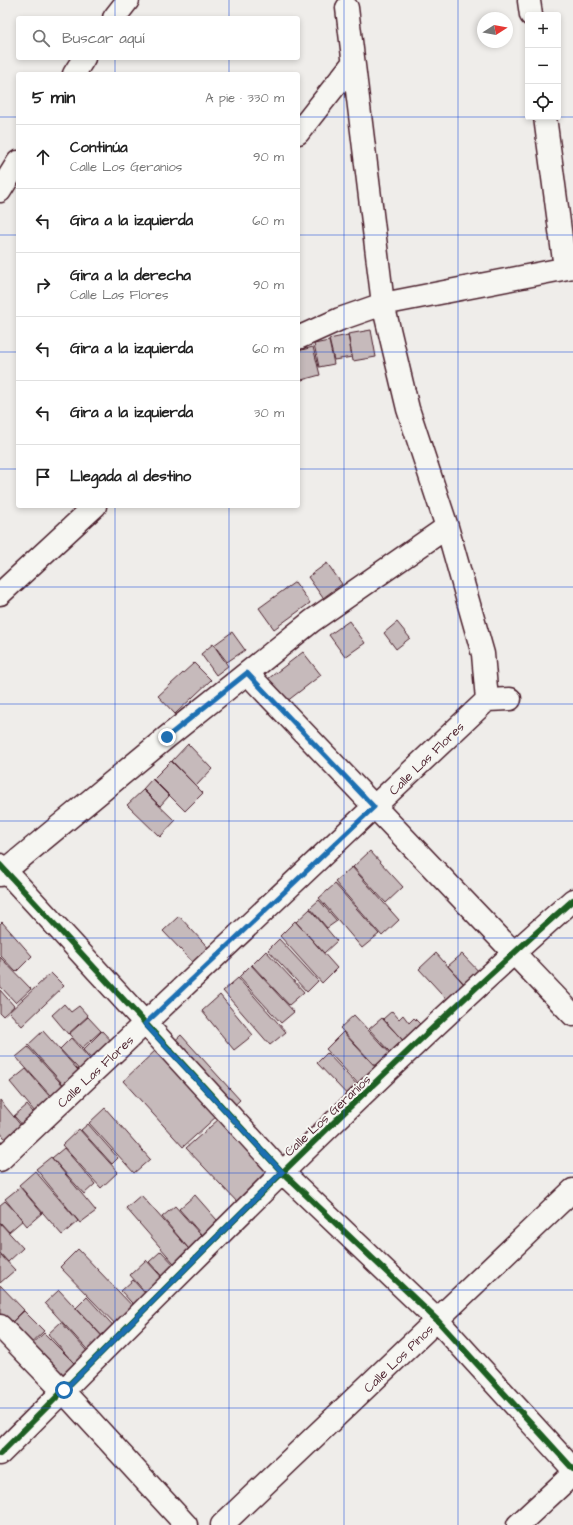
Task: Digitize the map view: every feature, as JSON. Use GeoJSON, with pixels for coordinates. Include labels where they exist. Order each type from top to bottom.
{"type":"FeatureCollection","features":[{"type":"Feature","properties":{"kind":"street"},"geometry":{"type":"LineString","coordinates":[[116,16],[128,0]]}},
{"type":"Feature","properties":{"kind":"street"},"geometry":{"type":"LineString","coordinates":[[347,8],[383,304],[408,409],[447,527],[483,654],[487,700],[510,699]]}},
{"type":"Feature","properties":{"kind":"street"},"geometry":{"type":"LineString","coordinates":[[75,72],[83,60]]}},
{"type":"Feature","properties":{"kind":"street"},"geometry":{"type":"LineString","coordinates":[[300,130],[353,63]]}},
{"type":"Feature","properties":{"kind":"street"},"geometry":{"type":"LineString","coordinates":[[300,337],[340,319],[383,304],[569,268],[545,120]]}},
{"type":"Feature","properties":{"kind":"street"},"geometry":{"type":"LineString","coordinates":[[0,191],[16,165]]}},
{"type":"Feature","properties":{"kind":"street"},"geometry":{"type":"LineString","coordinates":[[0,594],[93,508]]}},
{"type":"Feature","properties":{"kind":"street"},"geometry":{"type":"LineString","coordinates":[[447,527],[312,621],[2,870],[282,1172],[437,1320],[573,1469]]}},
{"type":"Feature","properties":{"kind":"street"},"geometry":{"type":"LineString","coordinates":[[247,673],[573,1015]]}},
{"type":"Feature","properties":{"kind":"street","name":"Calle Las Flores"},"geometry":{"type":"LineString","coordinates":[[0,1160],[487,700]]}},
{"type":"Feature","properties":{"kind":"street","name":"Calle Los Geranios"},"geometry":{"type":"LineString","coordinates":[[0,1454],[282,1172],[514,952],[573,900]]}},
{"type":"Feature","properties":{"kind":"street","name":"Calle Los Pinos"},"geometry":{"type":"LineString","coordinates":[[222,1525],[573,1190]]}},
{"type":"Feature","properties":{"kind":"street"},"geometry":{"type":"LineString","coordinates":[[0,1326],[64,1390],[186,1525]]}},
{"type":"Feature","properties":{"kind":"street"},"geometry":{"type":"LineString","coordinates":[[518,1525],[573,1474]]}},
{"type":"Feature","properties":{"kind":"building"},"geometry":{"type":"Polygon","coordinates":[[[371,330],[376,357],[353,361],[348,334],[371,330]]]}},
{"type":"Feature","properties":{"kind":"building"},"geometry":{"type":"Polygon","coordinates":[[[348,335],[352,357],[334,360],[329,339],[348,335]]]}},
{"type":"Feature","properties":{"kind":"building"},"geometry":{"type":"Polygon","coordinates":[[[329,341],[334,364],[319,367],[314,344],[329,341]]]}},
{"type":"Feature","properties":{"kind":"building"},"geometry":{"type":"Polygon","coordinates":[[[313,347],[320,375],[300,380],[300,350],[313,347]]]}},
{"type":"Feature","properties":{"kind":"building"},"geometry":{"type":"Polygon","coordinates":[[[327,563],[342,584],[323,598],[308,577],[327,563]]]}},
{"type":"Feature","properties":{"kind":"building"},"geometry":{"type":"Polygon","coordinates":[[[295,582],[310,603],[274,629],[259,608],[295,582]]]}},
{"type":"Feature","properties":{"kind":"building"},"geometry":{"type":"Polygon","coordinates":[[[349,621],[365,643],[345,657],[329,635],[349,621]]]}},
{"type":"Feature","properties":{"kind":"building"},"geometry":{"type":"Polygon","coordinates":[[[397,622],[410,638],[396,649],[384,633],[397,622]]]}},
{"type":"Feature","properties":{"kind":"building"},"geometry":{"type":"Polygon","coordinates":[[[232,632],[245,650],[227,662],[214,645],[232,632]]]}},
{"type":"Feature","properties":{"kind":"building"},"geometry":{"type":"Polygon","coordinates":[[[213,644],[228,666],[216,675],[201,654],[213,644]]]}},
{"type":"Feature","properties":{"kind":"building"},"geometry":{"type":"Polygon","coordinates":[[[303,652],[321,675],[282,705],[264,682],[303,652]]]}},
{"type":"Feature","properties":{"kind":"building"},"geometry":{"type":"Polygon","coordinates":[[[194,663],[211,680],[175,714],[158,696],[194,663]]]}},
{"type":"Feature","properties":{"kind":"building"},"geometry":{"type":"Polygon","coordinates":[[[188,744],[212,769],[196,786],[172,761],[188,744]]]}},
{"type":"Feature","properties":{"kind":"building"},"geometry":{"type":"Polygon","coordinates":[[[171,761],[203,793],[185,811],[153,779],[171,761]]]}},
{"type":"Feature","properties":{"kind":"building"},"geometry":{"type":"Polygon","coordinates":[[[152,779],[169,796],[160,806],[143,789],[152,779]]]}},
{"type":"Feature","properties":{"kind":"building"},"geometry":{"type":"Polygon","coordinates":[[[143,790],[175,821],[160,837],[127,805],[143,790]]]}},
{"type":"Feature","properties":{"kind":"building"},"geometry":{"type":"Polygon","coordinates":[[[370,851],[403,887],[386,903],[353,867],[370,851]]]}},
{"type":"Feature","properties":{"kind":"building"},"geometry":{"type":"Polygon","coordinates":[[[352,867],[399,920],[382,936],[335,882],[352,867]]]}},
{"type":"Feature","properties":{"kind":"building"},"geometry":{"type":"Polygon","coordinates":[[[335,884],[379,934],[362,948],[319,898],[335,884]]]}},
{"type":"Feature","properties":{"kind":"building"},"geometry":{"type":"Polygon","coordinates":[[[319,900],[337,921],[327,928],[310,908],[319,900]]]}},
{"type":"Feature","properties":{"kind":"building"},"geometry":{"type":"Polygon","coordinates":[[[310,909],[337,941],[324,953],[296,922],[310,909]]]}},
{"type":"Feature","properties":{"kind":"building"},"geometry":{"type":"Polygon","coordinates":[[[179,916],[214,954],[199,969],[163,931],[179,916]]]}},
{"type":"Feature","properties":{"kind":"building"},"geometry":{"type":"Polygon","coordinates":[[[295,921],[337,968],[322,983],[280,936],[295,921]]]}},
{"type":"Feature","properties":{"kind":"building"},"geometry":{"type":"Polygon","coordinates":[[[2,922],[32,956],[16,972],[0,955],[0,924],[2,922]]]}},
{"type":"Feature","properties":{"kind":"building"},"geometry":{"type":"Polygon","coordinates":[[[279,939],[318,981],[307,992],[268,950],[279,939]]]}},
{"type":"Feature","properties":{"kind":"building"},"geometry":{"type":"Polygon","coordinates":[[[266,951],[304,992],[289,1005],[252,965],[266,951]]]}},
{"type":"Feature","properties":{"kind":"building"},"geometry":{"type":"Polygon","coordinates":[[[436,953],[470,991],[453,1006],[419,969],[436,953]]]}},
{"type":"Feature","properties":{"kind":"building"},"geometry":{"type":"Polygon","coordinates":[[[462,954],[484,977],[470,990],[448,966],[462,954]]]}},
{"type":"Feature","properties":{"kind":"building"},"geometry":{"type":"Polygon","coordinates":[[[0,957],[31,989],[16,1003],[0,986],[0,957]]]}},
{"type":"Feature","properties":{"kind":"building"},"geometry":{"type":"Polygon","coordinates":[[[251,965],[294,1012],[281,1023],[239,977],[251,965]]]}},
{"type":"Feature","properties":{"kind":"building"},"geometry":{"type":"Polygon","coordinates":[[[51,973],[64,986],[22,1026],[9,1012],[51,973]]]}},
{"type":"Feature","properties":{"kind":"building"},"geometry":{"type":"Polygon","coordinates":[[[238,978],[286,1032],[270,1045],[223,991],[238,978]]]}},
{"type":"Feature","properties":{"kind":"building"},"geometry":{"type":"Polygon","coordinates":[[[0,990],[14,1006],[3,1016],[0,1013],[0,990]]]}},
{"type":"Feature","properties":{"kind":"building"},"geometry":{"type":"Polygon","coordinates":[[[220,995],[253,1035],[234,1050],[202,1011],[220,995]]]}},
{"type":"Feature","properties":{"kind":"building"},"geometry":{"type":"Polygon","coordinates":[[[64,1004],[71,1012],[79,1006],[88,1016],[68,1034],[52,1015],[64,1004]]]}},
{"type":"Feature","properties":{"kind":"building"},"geometry":{"type":"Polygon","coordinates":[[[392,1011],[399,1019],[403,1015],[409,1023],[414,1018],[427,1031],[410,1048],[383,1019],[392,1011]]]}},
{"type":"Feature","properties":{"kind":"building"},"geometry":{"type":"Polygon","coordinates":[[[354,1015],[396,1060],[382,1073],[340,1028],[354,1015]]]}},
{"type":"Feature","properties":{"kind":"building"},"geometry":{"type":"Polygon","coordinates":[[[88,1017],[101,1031],[82,1048],[69,1034],[88,1017]]]}},
{"type":"Feature","properties":{"kind":"building"},"geometry":{"type":"Polygon","coordinates":[[[382,1018],[410,1048],[397,1060],[369,1029],[382,1018]]]}},
{"type":"Feature","properties":{"kind":"building"},"geometry":{"type":"Polygon","coordinates":[[[43,1031],[85,1078],[70,1092],[28,1045],[43,1031]]]}},
{"type":"Feature","properties":{"kind":"building"},"geometry":{"type":"Polygon","coordinates":[[[102,1031],[117,1047],[98,1066],[83,1050],[102,1031]]]}},
{"type":"Feature","properties":{"kind":"building"},"geometry":{"type":"Polygon","coordinates":[[[343,1032],[382,1074],[364,1090],[326,1049],[343,1032]]]}},
{"type":"Feature","properties":{"kind":"building"},"geometry":{"type":"Polygon","coordinates":[[[181,1035],[240,1100],[228,1111],[169,1046],[181,1035]]]}},
{"type":"Feature","properties":{"kind":"building"},"geometry":{"type":"Polygon","coordinates":[[[71,1038],[97,1067],[86,1077],[60,1049],[71,1038]]]}},
{"type":"Feature","properties":{"kind":"building"},"geometry":{"type":"Polygon","coordinates":[[[28,1047],[69,1092],[57,1103],[16,1057],[28,1047]]]}},
{"type":"Feature","properties":{"kind":"building"},"geometry":{"type":"Polygon","coordinates":[[[157,1049],[218,1115],[183,1147],[123,1081],[157,1049]]]}},
{"type":"Feature","properties":{"kind":"building"},"geometry":{"type":"Polygon","coordinates":[[[327,1053],[363,1091],[353,1101],[317,1063],[327,1053]]]}},
{"type":"Feature","properties":{"kind":"building"},"geometry":{"type":"Polygon","coordinates":[[[26,1069],[57,1105],[40,1118],[10,1082],[26,1069]]]}},
{"type":"Feature","properties":{"kind":"building"},"geometry":{"type":"Polygon","coordinates":[[[0,1100],[27,1133],[11,1146],[0,1132],[0,1100]]]}},
{"type":"Feature","properties":{"kind":"building"},"geometry":{"type":"Polygon","coordinates":[[[27,1105],[39,1119],[27,1130],[14,1116],[27,1105]]]}},
{"type":"Feature","properties":{"kind":"building"},"geometry":{"type":"Polygon","coordinates":[[[105,1108],[150,1159],[134,1173],[89,1123],[105,1108]]]}},
{"type":"Feature","properties":{"kind":"building"},"geometry":{"type":"Polygon","coordinates":[[[219,1119],[271,1173],[239,1204],[186,1148],[219,1119]]]}},
{"type":"Feature","properties":{"kind":"building"},"geometry":{"type":"Polygon","coordinates":[[[88,1124],[118,1158],[112,1164],[81,1130],[88,1124]]]}},
{"type":"Feature","properties":{"kind":"building"},"geometry":{"type":"Polygon","coordinates":[[[79,1129],[118,1172],[101,1188],[62,1145],[79,1129]]]}},
{"type":"Feature","properties":{"kind":"building"},"geometry":{"type":"Polygon","coordinates":[[[64,1148],[95,1184],[84,1194],[52,1158],[64,1148]]]}},
{"type":"Feature","properties":{"kind":"building"},"geometry":{"type":"Polygon","coordinates":[[[51,1157],[96,1211],[80,1223],[36,1169],[51,1157]]]}},
{"type":"Feature","properties":{"kind":"building"},"geometry":{"type":"Polygon","coordinates":[[[35,1171],[78,1221],[62,1235],[19,1185],[35,1171]]]}},
{"type":"Feature","properties":{"kind":"building"},"geometry":{"type":"Polygon","coordinates":[[[20,1187],[42,1213],[27,1226],[5,1199],[20,1187]]]}},
{"type":"Feature","properties":{"kind":"building"},"geometry":{"type":"Polygon","coordinates":[[[141,1195],[195,1256],[180,1270],[126,1208],[141,1195]]]}},
{"type":"Feature","properties":{"kind":"building"},"geometry":{"type":"Polygon","coordinates":[[[195,1195],[224,1228],[208,1242],[179,1209],[195,1195]]]}},
{"type":"Feature","properties":{"kind":"building"},"geometry":{"type":"Polygon","coordinates":[[[5,1201],[23,1220],[9,1232],[0,1222],[0,1205],[5,1201]]]}},
{"type":"Feature","properties":{"kind":"building"},"geometry":{"type":"Polygon","coordinates":[[[175,1206],[208,1243],[194,1255],[162,1217],[175,1206]]]}},
{"type":"Feature","properties":{"kind":"building"},"geometry":{"type":"Polygon","coordinates":[[[0,1223],[23,1248],[8,1262],[0,1253],[0,1223]]]}},
{"type":"Feature","properties":{"kind":"building"},"geometry":{"type":"Polygon","coordinates":[[[78,1249],[139,1313],[121,1330],[60,1267],[78,1249]]]}},
{"type":"Feature","properties":{"kind":"building"},"geometry":{"type":"Polygon","coordinates":[[[161,1251],[180,1271],[168,1283],[149,1262],[161,1251]]]}},
{"type":"Feature","properties":{"kind":"building"},"geometry":{"type":"Polygon","coordinates":[[[0,1254],[15,1270],[0,1283],[0,1254]]]}},
{"type":"Feature","properties":{"kind":"building"},"geometry":{"type":"Polygon","coordinates":[[[146,1260],[168,1284],[151,1299],[130,1275],[146,1260]]]}},
{"type":"Feature","properties":{"kind":"building"},"geometry":{"type":"Polygon","coordinates":[[[133,1280],[151,1300],[140,1312],[121,1291],[133,1280]]]}},
{"type":"Feature","properties":{"kind":"building"},"geometry":{"type":"Polygon","coordinates":[[[0,1285],[24,1310],[6,1328],[0,1322],[0,1285]]]}},
{"type":"Feature","properties":{"kind":"building"},"geometry":{"type":"Polygon","coordinates":[[[59,1290],[109,1344],[94,1357],[45,1303],[59,1290]]]}},
{"type":"Feature","properties":{"kind":"building"},"geometry":{"type":"Polygon","coordinates":[[[87,1297],[119,1332],[108,1342],[76,1308],[87,1297]]]}},
{"type":"Feature","properties":{"kind":"building"},"geometry":{"type":"Polygon","coordinates":[[[24,1311],[44,1331],[25,1349],[5,1329],[24,1311]]]}},
{"type":"Feature","properties":{"kind":"building"},"geometry":{"type":"Polygon","coordinates":[[[61,1322],[93,1358],[80,1370],[48,1334],[61,1322]]]}},
{"type":"Feature","properties":{"kind":"building"},"geometry":{"type":"Polygon","coordinates":[[[44,1333],[77,1366],[59,1384],[26,1350],[44,1333]]]}},
{"type":"Feature","properties":{"kind":"cycle path"},"geometry":{"type":"LineString","coordinates":[[0,865],[282,1172],[437,1320],[573,1469]]}},
{"type":"Feature","properties":{"kind":"cycle path"},"geometry":{"type":"LineString","coordinates":[[0,1454],[282,1172],[426,1034],[573,900]]}},
{"type":"Feature","properties":{"kind":"route"},"geometry":{"type":"LineString","coordinates":[[64,1390],[282,1172],[145,1024],[374,807],[247,673],[167,737]]}}]}
